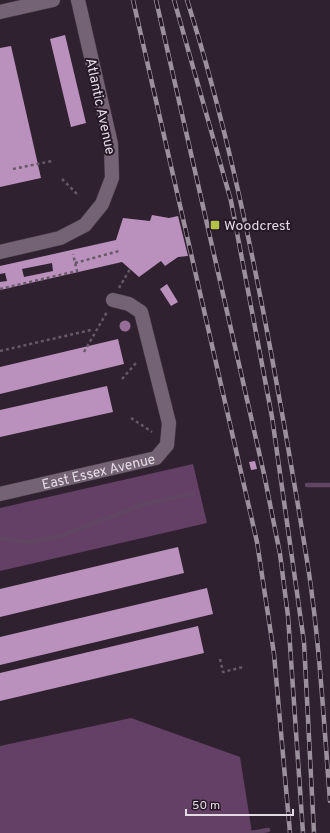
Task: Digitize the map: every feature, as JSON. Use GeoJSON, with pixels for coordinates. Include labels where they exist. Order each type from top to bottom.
{"type":"FeatureCollection","features":[{"type":"Feature","properties":{"kind":"lane"},"geometry":{"type":"LineString","coordinates":[[0,12],[53,0]]}},
{"type":"Feature","properties":{"kind":"lane","name":"Atlantic Avenue"},"geometry":{"type":"LineString","coordinates":[[0,252],[60,238],[85,225],[102,204],[112,178],[111,144],[78,0]]}},
{"type":"Feature","properties":{"kind":"lane","name":"East Essex Avenue"},"geometry":{"type":"LineString","coordinates":[[0,494],[156,458],[167,445],[169,423],[141,312],[129,304],[112,300]]}},
{"type":"Feature","properties":{"kind":"path"},"geometry":{"type":"LineString","coordinates":[[14,169],[52,161]]}},
{"type":"Feature","properties":{"kind":"path"},"geometry":{"type":"LineString","coordinates":[[62,179],[79,196]]}},
{"type":"Feature","properties":{"kind":"path"},"geometry":{"type":"LineString","coordinates":[[75,263],[119,251]]}},
{"type":"Feature","properties":{"kind":"path"},"geometry":{"type":"LineString","coordinates":[[0,289],[77,271],[73,254]]}},
{"type":"Feature","properties":{"kind":"path"},"geometry":{"type":"LineString","coordinates":[[0,351],[90,328],[94,336]]}},
{"type":"Feature","properties":{"kind":"path"},"geometry":{"type":"LineString","coordinates":[[122,379],[136,363]]}},
{"type":"Feature","properties":{"kind":"path"},"geometry":{"type":"LineString","coordinates":[[131,418],[152,432]]}},
{"type":"Feature","properties":{"kind":"path"},"geometry":{"type":"LineString","coordinates":[[220,659],[223,672],[243,667]]}},
{"type":"Feature","properties":{"kind":"shaded area"},"geometry":{"type":"Polygon","coordinates":[[[193,464],[207,523],[0,571],[0,508],[193,464]]]}},
{"type":"Feature","properties":{"kind":"shaded area"},"geometry":{"type":"Polygon","coordinates":[[[131,718],[240,757],[252,833],[0,833],[0,746],[131,718]]]}},
{"type":"Feature","properties":{"kind":"building"},"geometry":{"type":"Polygon","coordinates":[[[65,35],[86,123],[71,127],[50,39],[65,35]]]}},
{"type":"Feature","properties":{"kind":"building"},"geometry":{"type":"Polygon","coordinates":[[[11,46],[41,178],[0,187],[0,48],[11,46]]]}},
{"type":"Feature","properties":{"kind":"building"},"geometry":{"type":"Polygon","coordinates":[[[152,215],[169,218],[178,216],[188,256],[178,257],[165,266],[161,261],[139,277],[122,262],[0,290],[0,282],[7,281],[5,273],[0,274],[0,266],[116,240],[123,218],[150,221],[152,215]],[[52,263],[22,269],[24,277],[53,271],[52,263]]]}},
{"type":"Feature","properties":{"kind":"building"},"geometry":{"type":"Polygon","coordinates":[[[167,284],[178,302],[171,306],[160,289],[167,284]]]}},
{"type":"Feature","properties":{"kind":"building"},"geometry":{"type":"Polygon","coordinates":[[[118,339],[124,364],[0,394],[0,367],[118,339]]]}},
{"type":"Feature","properties":{"kind":"building"},"geometry":{"type":"Polygon","coordinates":[[[107,386],[113,412],[0,437],[0,410],[107,386]]]}},
{"type":"Feature","properties":{"kind":"building"},"geometry":{"type":"Polygon","coordinates":[[[255,461],[257,469],[251,470],[249,462],[255,461]]]}},
{"type":"Feature","properties":{"kind":"building"},"geometry":{"type":"Polygon","coordinates":[[[178,547],[184,573],[0,617],[0,589],[178,547]]]}},
{"type":"Feature","properties":{"kind":"building"},"geometry":{"type":"Polygon","coordinates":[[[207,588],[213,614],[0,665],[0,637],[207,588]]]}},
{"type":"Feature","properties":{"kind":"building"},"geometry":{"type":"Polygon","coordinates":[[[198,626],[204,653],[0,701],[0,673],[198,626]]]}},
{"type":"Feature","properties":{"kind":"waterway"},"geometry":{"type":"LineString","coordinates":[[307,485],[330,485]]}},
{"type":"Feature","properties":{"kind":"waterway"},"geometry":{"type":"LineString","coordinates":[[0,538],[28,542],[58,537],[144,504],[192,494]]}},
{"type":"Feature","properties":{"kind":"waterway"},"geometry":{"type":"LineString","coordinates":[[251,833],[268,830]]}},
{"type":"Feature","properties":{"kind":"railway"},"geometry":{"type":"LineString","coordinates":[[133,0],[257,542],[274,654],[290,833]]}},
{"type":"Feature","properties":{"kind":"railway"},"geometry":{"type":"LineString","coordinates":[[156,0],[264,474],[280,554],[288,616],[303,833]]}},
{"type":"Feature","properties":{"kind":"railway"},"geometry":{"type":"LineString","coordinates":[[174,0],[231,201],[272,417],[304,642],[314,833]]}},
{"type":"Feature","properties":{"kind":"railway"},"geometry":{"type":"LineString","coordinates":[[187,0],[212,85],[234,172],[253,259],[280,403],[313,601],[330,801]]}},
{"type":"Feature","properties":{"kind":"place","name":"Woodcrest"},"geometry":{"type":"Point","coordinates":[215,225]}}]}
